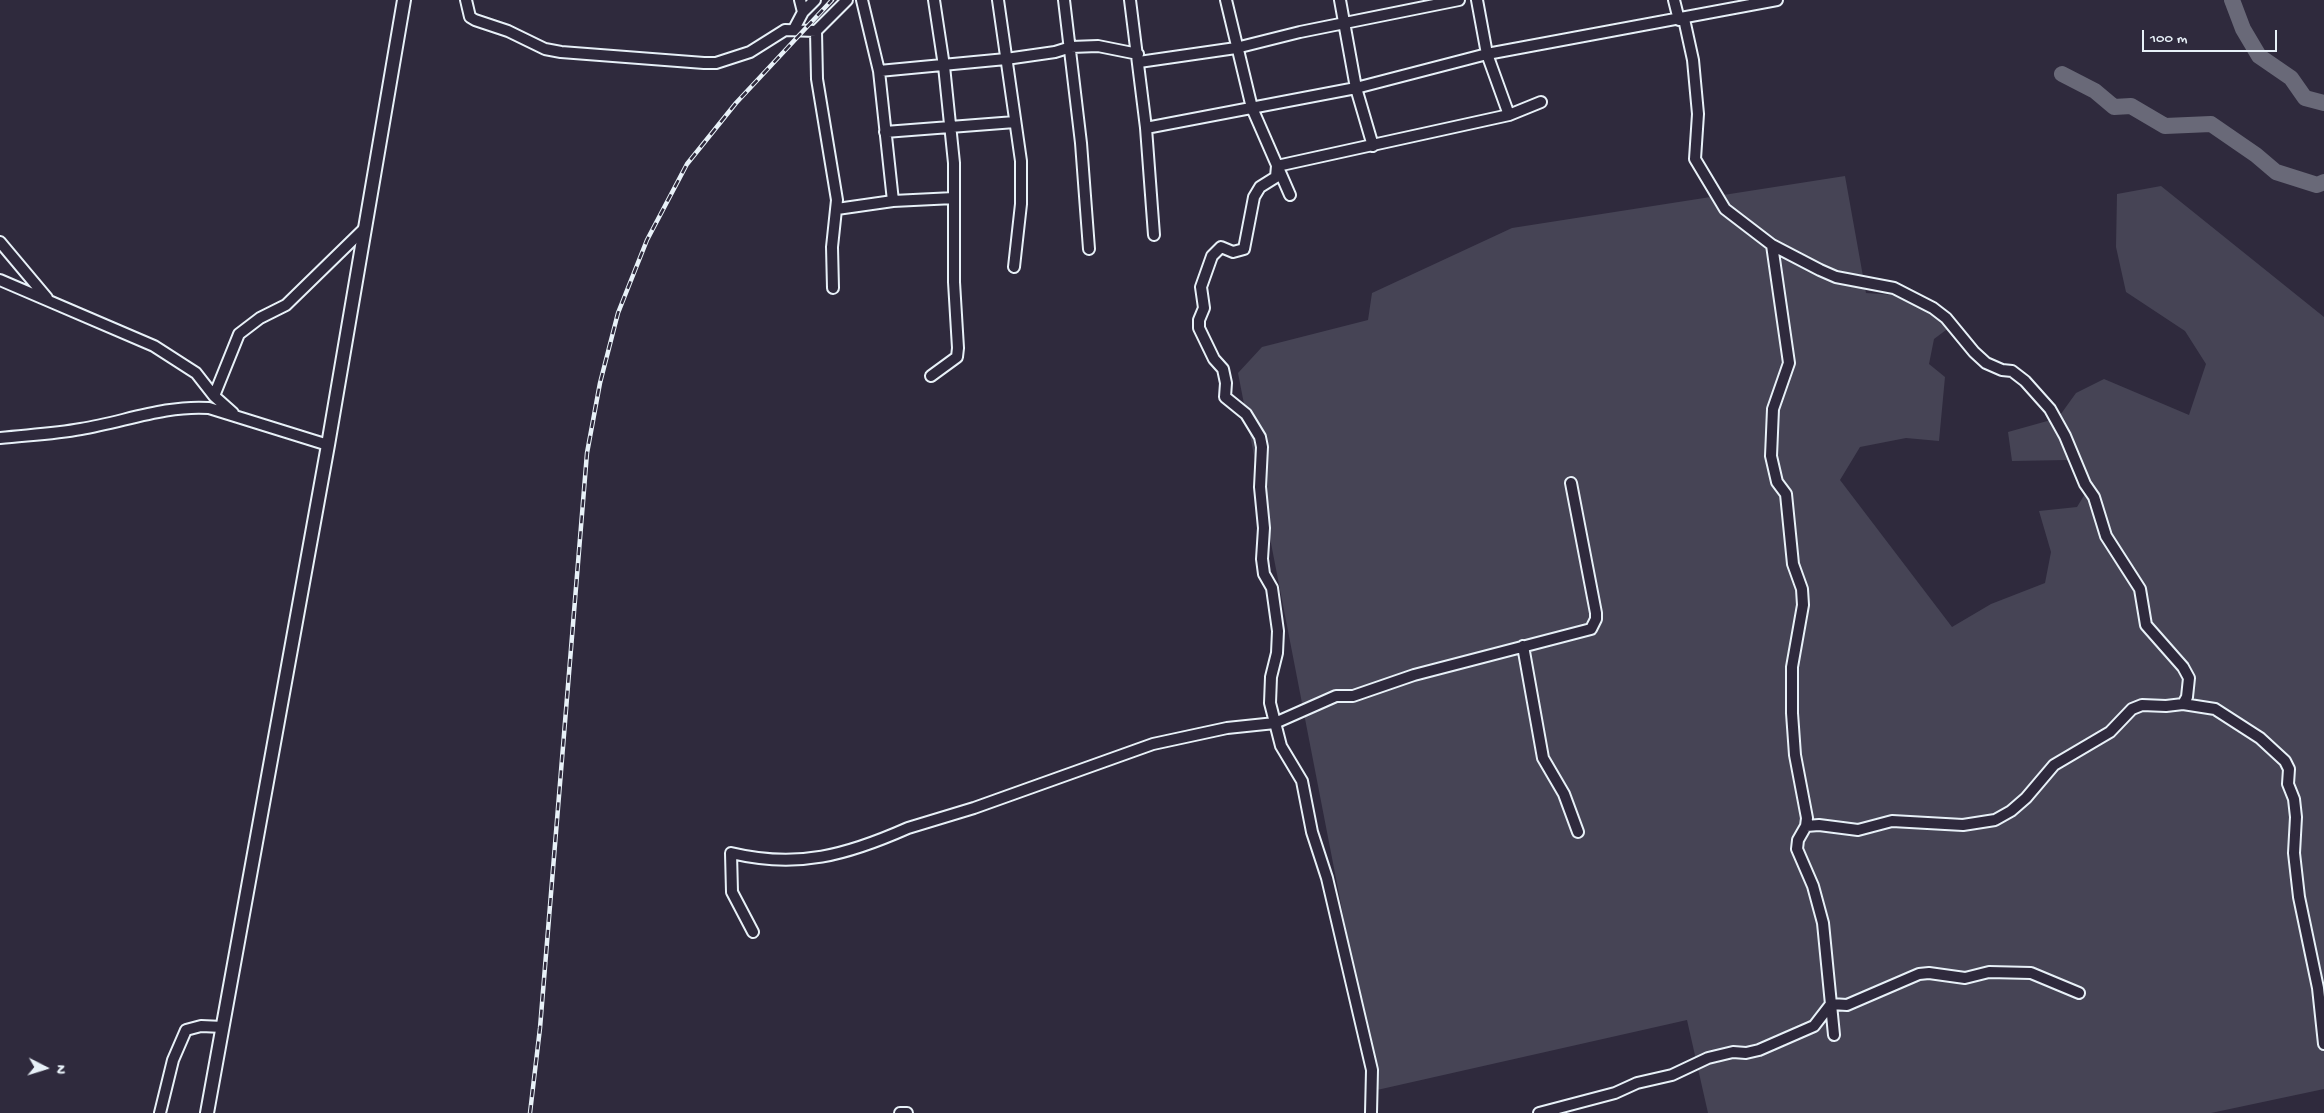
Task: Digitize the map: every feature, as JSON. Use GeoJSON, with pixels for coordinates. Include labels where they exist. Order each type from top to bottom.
{"type":"FeatureCollection","features":[{"type":"Feature","properties":{"kind":"street"},"geometry":{"type":"LineString","coordinates":[[207,1113],[328,445],[404,0]]}},
{"type":"Feature","properties":{"kind":"street"},"geometry":{"type":"LineString","coordinates":[[466,0],[470,16],[475,20],[508,31],[545,49],[578,55],[716,63],[750,52],[785,30],[816,30],[847,0]]}},
{"type":"Feature","properties":{"kind":"street"},"geometry":{"type":"LineString","coordinates":[[800,0],[803,12]]}},
{"type":"Feature","properties":{"kind":"street"},"geometry":{"type":"LineString","coordinates":[[794,29],[803,12],[815,0]]}},
{"type":"Feature","properties":{"kind":"street"},"geometry":{"type":"LineString","coordinates":[[862,0],[879,71],[893,202]]}},
{"type":"Feature","properties":{"kind":"street"},"geometry":{"type":"LineString","coordinates":[[931,376],[957,357],[951,128],[934,0]]}},
{"type":"Feature","properties":{"kind":"street"},"geometry":{"type":"LineString","coordinates":[[998,0],[1020,161],[1021,204],[1014,267]]}},
{"type":"Feature","properties":{"kind":"street"},"geometry":{"type":"LineString","coordinates":[[1064,0],[1072,47],[1089,249]]}},
{"type":"Feature","properties":{"kind":"street"},"geometry":{"type":"LineString","coordinates":[[1130,0],[1146,128],[1154,235]]}},
{"type":"Feature","properties":{"kind":"street"},"geometry":{"type":"LineString","coordinates":[[1226,0],[1236,48],[1252,108],[1290,195]]}},
{"type":"Feature","properties":{"kind":"street"},"geometry":{"type":"LineString","coordinates":[[1340,0],[1356,88],[1373,146]]}},
{"type":"Feature","properties":{"kind":"street"},"geometry":{"type":"LineString","coordinates":[[879,71],[1006,59],[1055,52],[1072,47],[1098,46],[1138,58],[1236,48],[1459,0]]}},
{"type":"Feature","properties":{"kind":"street"},"geometry":{"type":"LineString","coordinates":[[1477,0],[1487,54],[1509,115]]}},
{"type":"Feature","properties":{"kind":"street"},"geometry":{"type":"LineString","coordinates":[[1674,0],[1693,60],[1698,114],[1694,159],[1725,209],[1772,245],[1836,277],[1894,288],[1934,308],[1946,318],[1974,352],[1986,363],[2012,371],[2025,381],[2050,410],[2064,436],[2085,484],[2094,497],[2106,536],[2140,589],[2146,624],[2183,667],[2189,678],[2189,692],[2183,704]]}},
{"type":"Feature","properties":{"kind":"street"},"geometry":{"type":"LineString","coordinates":[[1146,128],[1356,88],[1487,54],[1777,0]]}},
{"type":"Feature","properties":{"kind":"street"},"geometry":{"type":"LineString","coordinates":[[816,30],[817,79],[837,208],[832,247],[833,288]]}},
{"type":"Feature","properties":{"kind":"street"},"geometry":{"type":"LineString","coordinates":[[1276,166],[1509,115],[1541,102]]}},
{"type":"Feature","properties":{"kind":"street"},"geometry":{"type":"LineString","coordinates":[[885,132],[1015,122]]}},
{"type":"Feature","properties":{"kind":"street"},"geometry":{"type":"LineString","coordinates":[[1276,166],[1276,177],[1260,187],[1254,197],[1244,249],[1233,252],[1221,247],[1212,256],[1201,287],[1204,308],[1199,320],[1199,328],[1214,359],[1222,369],[1226,382],[1225,397],[1246,414],[1260,437],[1262,447],[1260,487],[1264,528],[1262,559],[1264,574],[1272,588],[1278,631],[1277,653],[1271,677],[1270,703],[1280,746],[1302,781],[1312,832],[1327,878],[1372,1070],[1371,1113]]}},
{"type":"Feature","properties":{"kind":"street"},"geometry":{"type":"LineString","coordinates":[[837,208],[954,198]]}},
{"type":"Feature","properties":{"kind":"street"},"geometry":{"type":"LineString","coordinates":[[214,396],[238,334],[260,318],[286,305],[365,228]]}},
{"type":"Feature","properties":{"kind":"street"},"geometry":{"type":"LineString","coordinates":[[0,242],[47,298]]}},
{"type":"Feature","properties":{"kind":"street"},"geometry":{"type":"LineString","coordinates":[[1772,245],[1790,363],[1773,409],[1771,456],[1777,482],[1786,494],[1793,564],[1803,605],[1792,667],[1792,713],[1795,755],[1806,809],[1806,826],[1798,840],[1797,849],[1812,886],[1823,923],[1834,1035]]}},
{"type":"Feature","properties":{"kind":"street"},"geometry":{"type":"LineString","coordinates":[[0,280],[47,298],[154,346],[196,373],[214,396],[236,416]]}},
{"type":"Feature","properties":{"kind":"street"},"geometry":{"type":"LineString","coordinates":[[0,438],[80,429],[173,408],[210,408],[328,445]]}},
{"type":"Feature","properties":{"kind":"street"},"geometry":{"type":"LineString","coordinates":[[753,932],[732,892],[731,853],[758,860],[782,862],[828,857],[881,840],[908,828],[1087,770],[1153,744],[1227,728],[1275,723],[1336,696],[1353,696],[1414,675],[1591,628],[1596,619],[1571,483]]}},
{"type":"Feature","properties":{"kind":"street"},"geometry":{"type":"LineString","coordinates":[[1523,646],[1543,758],[1564,794],[1578,832]]}},
{"type":"Feature","properties":{"kind":"street"},"geometry":{"type":"LineString","coordinates":[[1806,826],[1819,825],[1858,830],[1892,821],[1963,825],[1995,820],[2026,798],[2054,765],[2110,732],[2132,709],[2142,705],[2166,706],[2183,704],[2214,709],[2236,721],[2260,738],[2285,761],[2289,769],[2288,784],[2294,799],[2296,817],[2294,853],[2298,897],[2318,988],[2324,1044]]}},
{"type":"Feature","properties":{"kind":"street"},"geometry":{"type":"LineString","coordinates":[[1831,1004],[1847,1005],[1919,974],[1929,973],[1965,978],[1989,972],[2031,973],[2079,993]]}},
{"type":"Feature","properties":{"kind":"street"},"geometry":{"type":"LineString","coordinates":[[1539,1113],[1615,1093],[1637,1082],[1672,1075],[1708,1058],[1732,1052],[1746,1053],[1759,1050],[1814,1026],[1831,1004]]}},
{"type":"Feature","properties":{"kind":"street"},"geometry":{"type":"LineString","coordinates":[[160,1113],[172,1060],[186,1030],[201,1026],[223,1027]]}},
{"type":"Feature","properties":{"kind":"street"},"geometry":{"type":"LineString","coordinates":[[900,1113],[907,1113]]}},
{"type":"Feature","properties":{"kind":"shaded area"},"geometry":{"type":"Polygon","coordinates":[[[1845,176],[1866,293],[1924,297],[1958,321],[1934,339],[1929,364],[1945,377],[1939,441],[1906,438],[1860,447],[1840,480],[1952,627],[1991,604],[2045,583],[2051,552],[2039,511],[2077,507],[2091,484],[2067,460],[2012,461],[2008,432],[2058,418],[2076,393],[2104,379],[2189,415],[2206,364],[2185,331],[2126,292],[2116,247],[2117,194],[2161,186],[2324,317],[2324,1089],[2211,1113],[1708,1113],[1687,1020],[1377,1090],[1238,373],[1262,347],[1368,320],[1372,293],[1512,228],[1845,176]]]}},
{"type":"Feature","properties":{"kind":"waterway"},"geometry":{"type":"LineString","coordinates":[[2232,0],[2243,29],[2259,56],[2291,78],[2305,98],[2324,103]]}},
{"type":"Feature","properties":{"kind":"waterway"},"geometry":{"type":"LineString","coordinates":[[2062,74],[2095,91],[2114,107],[2131,106],[2165,126],[2211,124],[2256,155],[2276,172],[2317,185],[2324,182]]}},
{"type":"Feature","properties":{"kind":"railway"},"geometry":{"type":"LineString","coordinates":[[530,1113],[540,1028],[587,453],[600,383],[618,313],[647,240],[687,164],[736,103],[832,0]]}}]}
